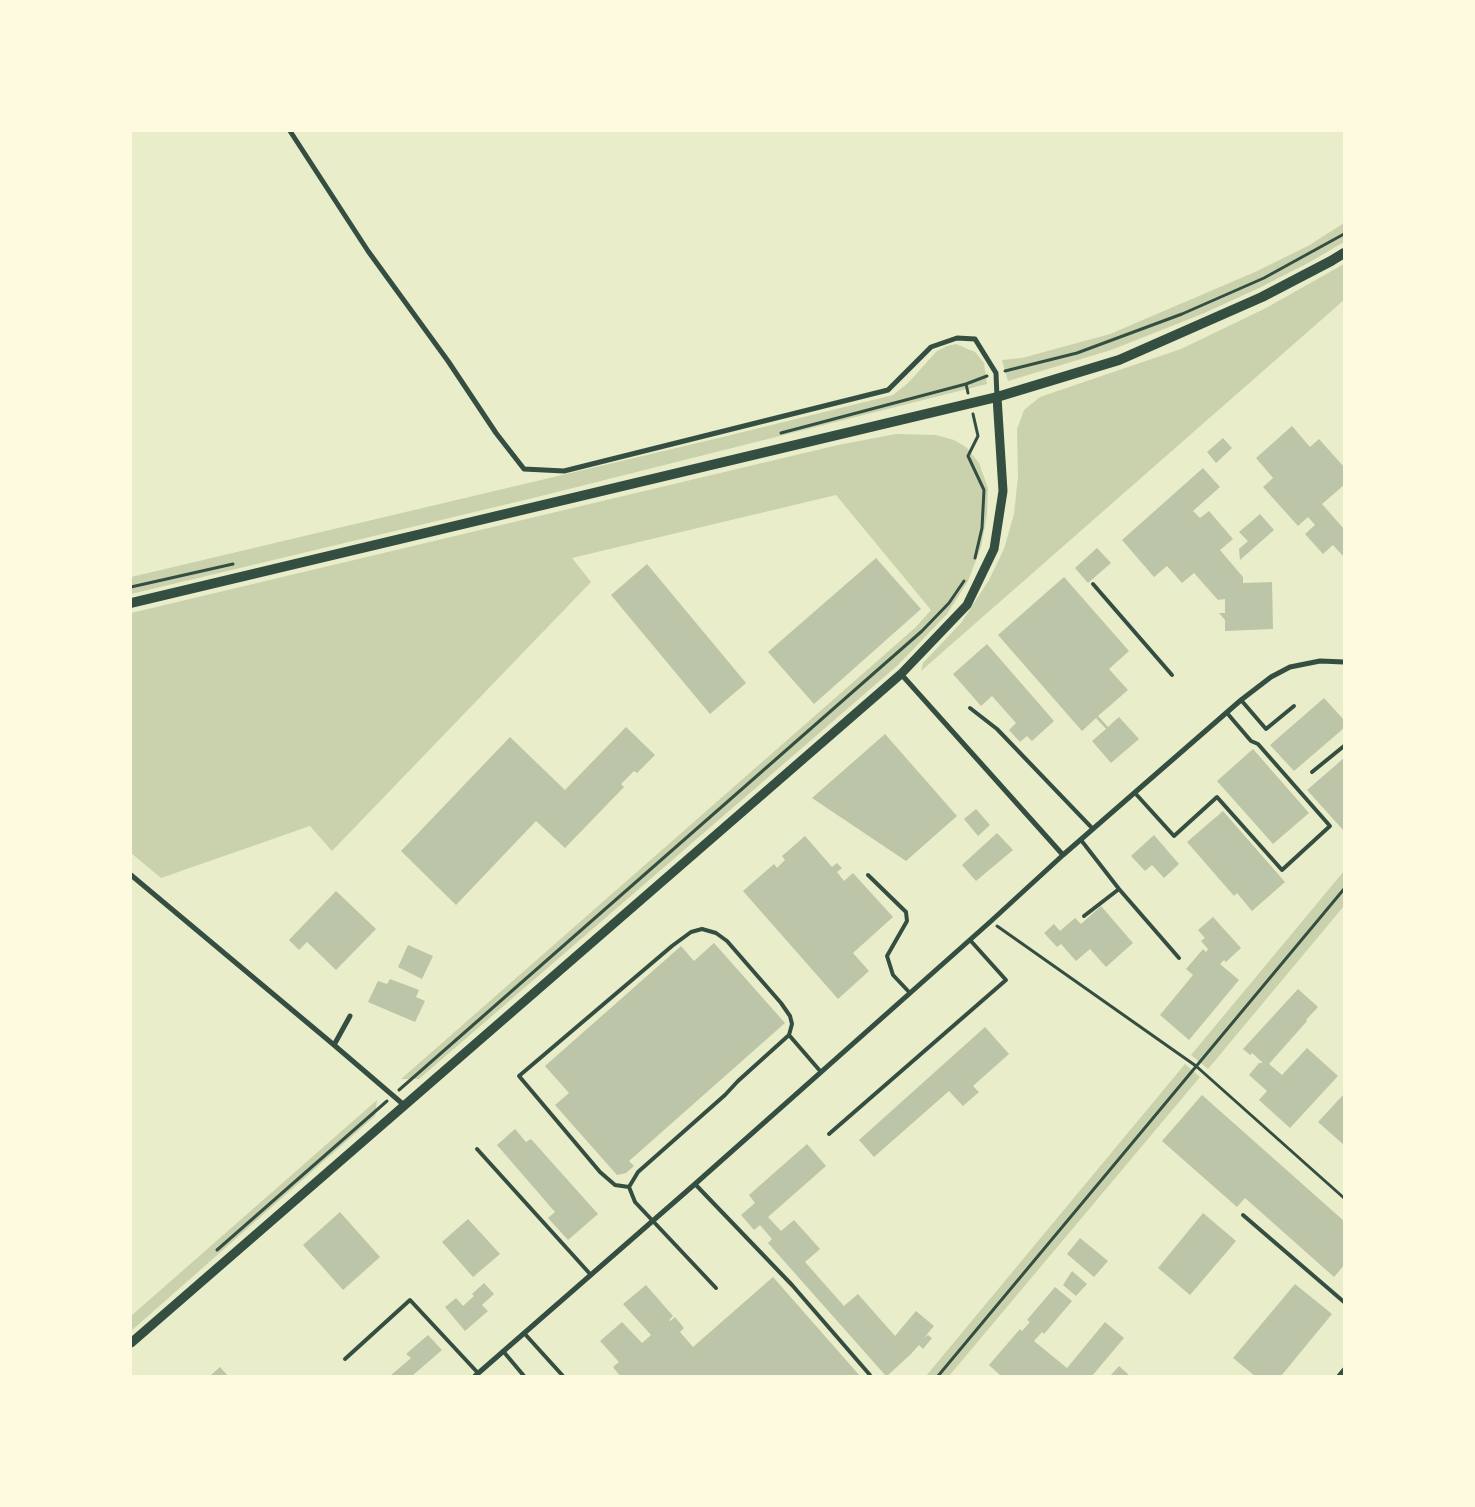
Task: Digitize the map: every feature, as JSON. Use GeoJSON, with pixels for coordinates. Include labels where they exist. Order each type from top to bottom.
{"type":"FeatureCollection","features":[{"type":"Feature","properties":{"kind":"main road"},"geometry":{"type":"LineString","coordinates":[[131,604],[997,397],[1119,360],[1262,297],[1344,253]]}},
{"type":"Feature","properties":{"kind":"street"},"geometry":{"type":"LineString","coordinates":[[131,1343],[901,674],[967,605],[994,549],[1002,491],[996,373],[976,339],[957,338],[931,347],[888,390],[564,471],[524,469],[496,433],[448,361],[368,250],[290,131]]}},
{"type":"Feature","properties":{"kind":"street"},"geometry":{"type":"LineString","coordinates":[[477,1374],[695,1184],[1063,855],[1241,700],[1271,677],[1290,667],[1320,661],[1344,662]]}},
{"type":"Feature","properties":{"kind":"street"},"geometry":{"type":"LineString","coordinates":[[901,674],[1063,855]]}},
{"type":"Feature","properties":{"kind":"street"},"geometry":{"type":"LineString","coordinates":[[131,875],[404,1105]]}},
{"type":"Feature","properties":{"kind":"street"},"geometry":{"type":"LineString","coordinates":[[334,1045],[350,1016]]}},
{"type":"Feature","properties":{"kind":"street"},"geometry":{"type":"LineString","coordinates":[[1339,1376],[1344,1370]]}},
{"type":"Feature","properties":{"kind":"lane"},"geometry":{"type":"LineString","coordinates":[[1093,584],[1172,675]]}},
{"type":"Feature","properties":{"kind":"lane"},"geometry":{"type":"LineString","coordinates":[[1241,700],[1266,729],[1294,706]]}},
{"type":"Feature","properties":{"kind":"lane"},"geometry":{"type":"LineString","coordinates":[[970,708],[997,729],[1093,829]]}},
{"type":"Feature","properties":{"kind":"lane"},"geometry":{"type":"LineString","coordinates":[[1135,793],[1174,836],[1217,797],[1282,870],[1330,826],[1258,744],[1251,741],[1227,713]]}},
{"type":"Feature","properties":{"kind":"lane"},"geometry":{"type":"LineString","coordinates":[[1312,772],[1344,746]]}},
{"type":"Feature","properties":{"kind":"lane"},"geometry":{"type":"LineString","coordinates":[[1081,840],[1119,889],[1179,958]]}},
{"type":"Feature","properties":{"kind":"lane"},"geometry":{"type":"LineString","coordinates":[[868,875],[906,912],[907,921],[887,956],[893,975],[910,993]]}},
{"type":"Feature","properties":{"kind":"lane"},"geometry":{"type":"LineString","coordinates":[[1084,916],[1119,889]]}},
{"type":"Feature","properties":{"kind":"lane"},"geometry":{"type":"LineString","coordinates":[[702,929],[716,933],[727,941],[781,1002],[790,1016],[792,1024],[789,1035],[638,1172],[629,1187],[615,1185],[600,1172],[519,1076],[691,932],[702,929]]}},
{"type":"Feature","properties":{"kind":"lane"},"geometry":{"type":"LineString","coordinates":[[829,1134],[1006,980],[970,940]]}},
{"type":"Feature","properties":{"kind":"lane"},"geometry":{"type":"LineString","coordinates":[[789,1035],[821,1072]]}},
{"type":"Feature","properties":{"kind":"lane"},"geometry":{"type":"LineString","coordinates":[[477,1148],[591,1275]]}},
{"type":"Feature","properties":{"kind":"lane"},"geometry":{"type":"LineString","coordinates":[[695,1184],[792,1285],[870,1376]]}},
{"type":"Feature","properties":{"kind":"lane"},"geometry":{"type":"LineString","coordinates":[[629,1187],[635,1202],[716,1288]]}},
{"type":"Feature","properties":{"kind":"lane"},"geometry":{"type":"LineString","coordinates":[[1243,1215],[1344,1302]]}},
{"type":"Feature","properties":{"kind":"lane"},"geometry":{"type":"LineString","coordinates":[[345,1359],[410,1300],[477,1374]]}},
{"type":"Feature","properties":{"kind":"lane"},"geometry":{"type":"LineString","coordinates":[[524,1333],[563,1376]]}},
{"type":"Feature","properties":{"kind":"lane"},"geometry":{"type":"LineString","coordinates":[[503,1351],[524,1376]]}},
{"type":"Feature","properties":{"kind":"path"},"geometry":{"type":"LineString","coordinates":[[966,384],[978,436],[968,456],[984,490],[982,528],[974,566]]}},
{"type":"Feature","properties":{"kind":"path"},"geometry":{"type":"LineString","coordinates":[[214,1253],[922,631],[949,603],[969,574]]}},
{"type":"Feature","properties":{"kind":"path"},"geometry":{"type":"LineString","coordinates":[[938,1376],[1344,888]]}},
{"type":"Feature","properties":{"kind":"path"},"geometry":{"type":"LineString","coordinates":[[990,922],[1196,1066],[1344,1198]]}},
{"type":"Feature","properties":{"kind":"green space"},"geometry":{"type":"Polygon","coordinates":[[[1344,223],[1344,242],[1259,288],[1202,314],[1111,350],[1008,381],[1002,360],[1022,358],[1110,334],[1255,272],[1308,246],[1344,223]]]}},
{"type":"Feature","properties":{"kind":"green space"},"geometry":{"type":"Polygon","coordinates":[[[1344,264],[1344,300],[921,671],[923,663],[961,623],[989,580],[1004,549],[1014,514],[1018,477],[1017,429],[1024,410],[1040,397],[1181,349],[1266,308],[1344,264]]]}},
{"type":"Feature","properties":{"kind":"green space"},"geometry":{"type":"Polygon","coordinates":[[[956,344],[975,352],[984,363],[987,384],[533,498],[131,594],[131,577],[893,395],[908,383],[937,351],[956,344]]]}},
{"type":"Feature","properties":{"kind":"green space"},"geometry":{"type":"Polygon","coordinates":[[[896,434],[936,435],[954,440],[966,447],[979,463],[988,488],[987,515],[981,547],[968,581],[947,614],[898,665],[419,1079],[401,1079],[916,627],[931,610],[836,495],[572,558],[591,582],[332,851],[310,826],[161,878],[131,853],[131,613],[838,445],[896,434]]]}},
{"type":"Feature","properties":{"kind":"green space"},"geometry":{"type":"Polygon","coordinates":[[[1344,871],[1344,906],[1208,1069],[1191,1055],[1344,871]]]}},
{"type":"Feature","properties":{"kind":"green space"},"geometry":{"type":"Polygon","coordinates":[[[1185,1064],[1200,1077],[949,1376],[926,1376],[1185,1064]]]}},
{"type":"Feature","properties":{"kind":"green space"},"geometry":{"type":"Polygon","coordinates":[[[377,1100],[375,1116],[131,1331],[131,1316],[377,1100]]]}},
{"type":"Feature","properties":{"kind":"building"},"geometry":{"type":"Polygon","coordinates":[[[1292,426],[1310,447],[1319,439],[1344,467],[1344,485],[1322,504],[1344,529],[1344,557],[1333,545],[1323,554],[1305,534],[1315,525],[1308,517],[1298,526],[1263,487],[1273,478],[1256,458],[1292,426]]]}},
{"type":"Feature","properties":{"kind":"building"},"geometry":{"type":"Polygon","coordinates":[[[1223,438],[1232,448],[1216,463],[1207,452],[1223,438]]]}},
{"type":"Feature","properties":{"kind":"building"},"geometry":{"type":"Polygon","coordinates":[[[1203,468],[1220,487],[1193,511],[1200,518],[1209,511],[1233,539],[1220,550],[1243,577],[1243,583],[1272,582],[1273,629],[1225,631],[1225,620],[1219,613],[1225,613],[1225,599],[1218,600],[1194,573],[1182,583],[1167,566],[1154,577],[1122,540],[1203,468]]]}},
{"type":"Feature","properties":{"kind":"building"},"geometry":{"type":"Polygon","coordinates":[[[1260,514],[1274,530],[1240,560],[1239,549],[1248,541],[1239,532],[1260,514]]]}},
{"type":"Feature","properties":{"kind":"building"},"geometry":{"type":"Polygon","coordinates":[[[1097,548],[1111,563],[1088,583],[1075,568],[1097,548]]]}},
{"type":"Feature","properties":{"kind":"building"},"geometry":{"type":"Polygon","coordinates":[[[876,558],[921,609],[814,704],[768,652],[876,558]]]}},
{"type":"Feature","properties":{"kind":"building"},"geometry":{"type":"Polygon","coordinates":[[[647,564],[746,683],[710,714],[611,595],[647,564]]]}},
{"type":"Feature","properties":{"kind":"building"},"geometry":{"type":"Polygon","coordinates":[[[1064,577],[1129,651],[1109,669],[1128,690],[1098,716],[1108,727],[1119,717],[1139,739],[1111,763],[1092,741],[1106,729],[1096,718],[1082,731],[998,635],[1064,577]]]}},
{"type":"Feature","properties":{"kind":"building"},"geometry":{"type":"Polygon","coordinates":[[[987,644],[1054,721],[1032,741],[1027,736],[1020,742],[1009,730],[1016,723],[992,696],[981,706],[953,674],[987,644]]]}},
{"type":"Feature","properties":{"kind":"building"},"geometry":{"type":"Polygon","coordinates":[[[1324,698],[1344,720],[1344,728],[1294,771],[1270,745],[1324,698]]]}},
{"type":"Feature","properties":{"kind":"building"},"geometry":{"type":"Polygon","coordinates":[[[626,727],[655,755],[637,773],[634,771],[621,784],[624,787],[565,848],[536,821],[456,905],[401,851],[510,737],[565,790],[626,727]]]}},
{"type":"Feature","properties":{"kind":"building"},"geometry":{"type":"Polygon","coordinates":[[[885,734],[957,816],[906,861],[812,798],[885,734]]]}},
{"type":"Feature","properties":{"kind":"building"},"geometry":{"type":"Polygon","coordinates":[[[1253,749],[1309,813],[1273,844],[1217,781],[1253,749]]]}},
{"type":"Feature","properties":{"kind":"building"},"geometry":{"type":"Polygon","coordinates":[[[1344,758],[1344,831],[1307,790],[1344,758]]]}},
{"type":"Feature","properties":{"kind":"building"},"geometry":{"type":"Polygon","coordinates":[[[976,809],[990,825],[978,836],[964,819],[976,809]]]}},
{"type":"Feature","properties":{"kind":"building"},"geometry":{"type":"Polygon","coordinates":[[[1223,811],[1285,882],[1252,911],[1237,893],[1234,896],[1187,842],[1223,811]]]}},
{"type":"Feature","properties":{"kind":"building"},"geometry":{"type":"Polygon","coordinates":[[[997,833],[1013,850],[976,881],[962,865],[997,833]]]}},
{"type":"Feature","properties":{"kind":"building"},"geometry":{"type":"Polygon","coordinates":[[[1154,835],[1179,864],[1164,878],[1152,865],[1145,871],[1131,856],[1154,835]]]}},
{"type":"Feature","properties":{"kind":"building"},"geometry":{"type":"Polygon","coordinates":[[[805,836],[832,867],[837,863],[842,868],[837,872],[844,881],[853,873],[893,917],[853,953],[869,971],[838,999],[743,891],[774,864],[777,868],[785,860],[782,856],[805,836]]]}},
{"type":"Feature","properties":{"kind":"building"},"geometry":{"type":"Polygon","coordinates":[[[336,891],[376,929],[336,970],[307,942],[299,950],[289,940],[336,891]]]}},
{"type":"Feature","properties":{"kind":"building"},"geometry":{"type":"Polygon","coordinates":[[[1101,906],[1133,943],[1106,967],[1090,949],[1076,961],[1061,944],[1057,947],[1044,933],[1054,924],[1060,931],[1075,918],[1081,924],[1101,906]]]}},
{"type":"Feature","properties":{"kind":"building"},"geometry":{"type":"Polygon","coordinates":[[[1213,917],[1241,948],[1226,962],[1224,960],[1220,964],[1239,980],[1189,1040],[1160,1015],[1193,975],[1186,969],[1203,949],[1206,952],[1208,949],[1201,941],[1205,938],[1198,930],[1213,917]]]}},
{"type":"Feature","properties":{"kind":"building"},"geometry":{"type":"Polygon","coordinates":[[[714,943],[785,1023],[629,1161],[634,1166],[626,1173],[617,1175],[555,1105],[569,1093],[545,1066],[681,946],[694,961],[714,943]]]}},
{"type":"Feature","properties":{"kind":"building"},"geometry":{"type":"Polygon","coordinates":[[[408,945],[433,956],[422,979],[398,967],[408,945]]]}},
{"type":"Feature","properties":{"kind":"building"},"geometry":{"type":"Polygon","coordinates":[[[390,979],[419,990],[416,997],[425,1001],[415,1022],[368,1002],[378,981],[387,984],[390,979]]]}},
{"type":"Feature","properties":{"kind":"building"},"geometry":{"type":"Polygon","coordinates":[[[1298,989],[1318,1007],[1269,1064],[1282,1075],[1307,1048],[1338,1076],[1290,1128],[1259,1100],[1267,1091],[1249,1075],[1259,1063],[1263,1063],[1252,1053],[1250,1055],[1243,1049],[1298,989]]]}},
{"type":"Feature","properties":{"kind":"building"},"geometry":{"type":"Polygon","coordinates":[[[985,1027],[1009,1054],[973,1086],[979,1092],[963,1106],[949,1091],[874,1157],[859,1140],[985,1027]]]}},
{"type":"Feature","properties":{"kind":"building"},"geometry":{"type":"Polygon","coordinates":[[[1344,1094],[1344,1145],[1318,1122],[1344,1094]]]}},
{"type":"Feature","properties":{"kind":"building"},"geometry":{"type":"Polygon","coordinates":[[[1202,1095],[1344,1221],[1344,1265],[1334,1277],[1245,1198],[1237,1207],[1162,1141],[1202,1095]]]}},
{"type":"Feature","properties":{"kind":"building"},"geometry":{"type":"Polygon","coordinates":[[[515,1129],[526,1142],[531,1139],[598,1214],[568,1240],[548,1218],[555,1212],[497,1145],[515,1129]]]}},
{"type":"Feature","properties":{"kind":"building"},"geometry":{"type":"Polygon","coordinates":[[[807,1144],[826,1166],[768,1217],[781,1231],[794,1220],[820,1249],[805,1262],[844,1306],[858,1294],[895,1336],[916,1311],[934,1326],[924,1338],[928,1335],[932,1338],[923,1349],[919,1345],[887,1376],[768,1243],[772,1239],[760,1225],[754,1230],[741,1215],[755,1203],[749,1195],[807,1144]]]}},
{"type":"Feature","properties":{"kind":"building"},"geometry":{"type":"Polygon","coordinates":[[[340,1212],[380,1257],[343,1290],[303,1245],[340,1212]]]}},
{"type":"Feature","properties":{"kind":"building"},"geometry":{"type":"Polygon","coordinates":[[[1203,1213],[1236,1241],[1190,1295],[1158,1268],[1203,1213]]]}},
{"type":"Feature","properties":{"kind":"building"},"geometry":{"type":"Polygon","coordinates":[[[468,1219],[500,1254],[473,1277],[442,1242],[468,1219]]]}},
{"type":"Feature","properties":{"kind":"building"},"geometry":{"type":"Polygon","coordinates":[[[1080,1238],[1108,1261],[1094,1277],[1067,1254],[1080,1238]]]}},
{"type":"Feature","properties":{"kind":"building"},"geometry":{"type":"Polygon","coordinates":[[[1072,1271],[1087,1284],[1076,1296],[1063,1285],[1072,1271]]]}},
{"type":"Feature","properties":{"kind":"building"},"geometry":{"type":"Polygon","coordinates":[[[773,1277],[860,1376],[620,1376],[613,1367],[619,1362],[600,1341],[622,1322],[642,1343],[651,1335],[623,1304],[646,1285],[673,1316],[669,1320],[675,1317],[684,1328],[680,1332],[693,1347],[773,1277]]]}},
{"type":"Feature","properties":{"kind":"building"},"geometry":{"type":"Polygon","coordinates":[[[484,1283],[494,1294],[482,1305],[488,1311],[465,1331],[445,1307],[456,1298],[463,1306],[484,1283]]]}},
{"type":"Feature","properties":{"kind":"building"},"geometry":{"type":"Polygon","coordinates":[[[1295,1284],[1332,1314],[1281,1376],[1255,1376],[1233,1358],[1295,1284]]]}},
{"type":"Feature","properties":{"kind":"building"},"geometry":{"type":"Polygon","coordinates":[[[1055,1287],[1072,1301],[1044,1334],[1042,1332],[1034,1341],[1067,1368],[1105,1322],[1124,1338],[1092,1376],[1001,1376],[989,1365],[1020,1329],[1022,1331],[1030,1322],[1027,1320],[1055,1287]]]}},
{"type":"Feature","properties":{"kind":"building"},"geometry":{"type":"Polygon","coordinates":[[[428,1335],[442,1350],[412,1376],[390,1376],[411,1358],[406,1354],[428,1335]]]}},
{"type":"Feature","properties":{"kind":"building"},"geometry":{"type":"Polygon","coordinates":[[[1119,1366],[1130,1376],[1110,1376],[1119,1366]]]}},
{"type":"Feature","properties":{"kind":"building"},"geometry":{"type":"Polygon","coordinates":[[[220,1367],[228,1376],[210,1376],[220,1367]]]}}]}
